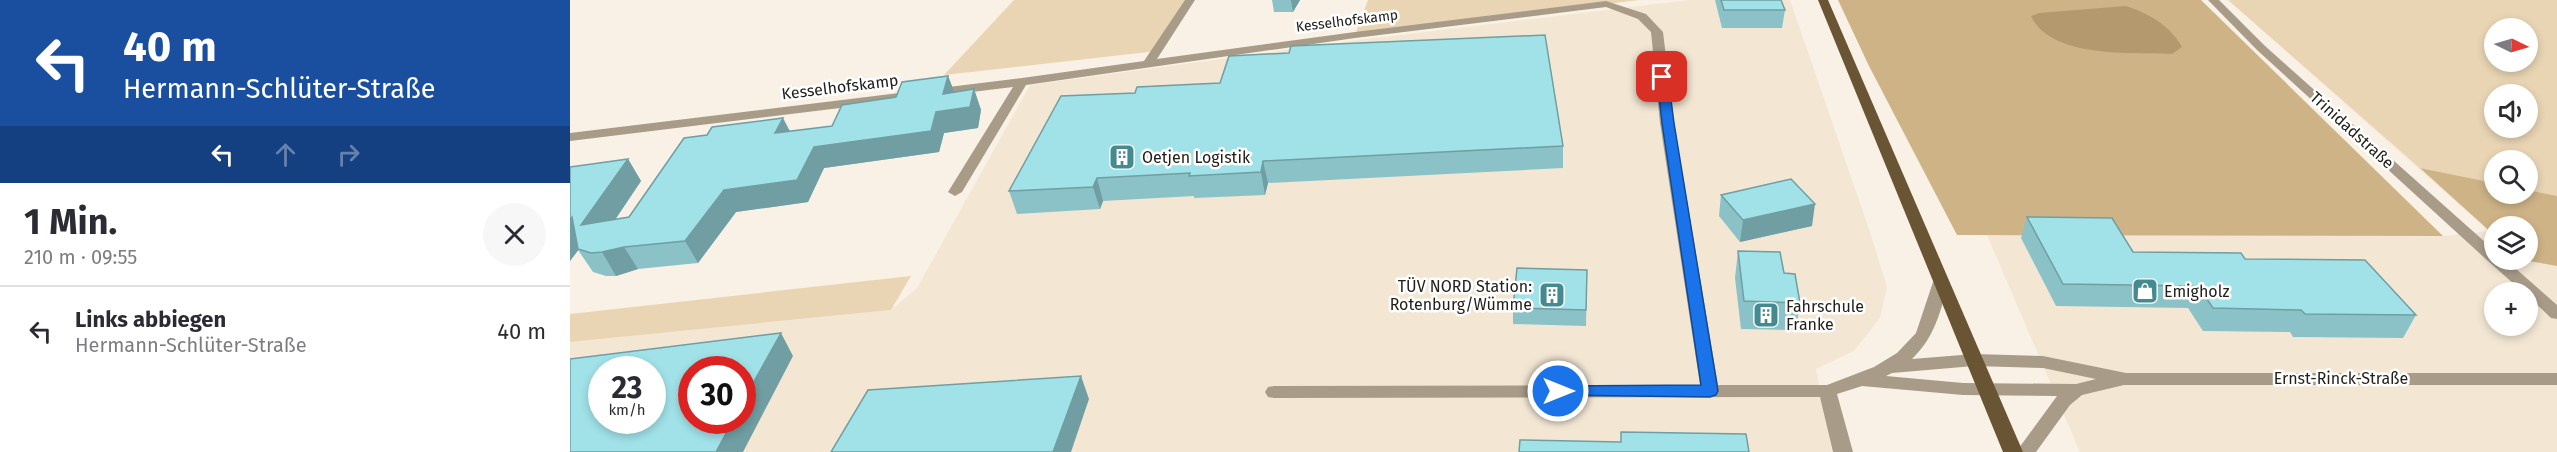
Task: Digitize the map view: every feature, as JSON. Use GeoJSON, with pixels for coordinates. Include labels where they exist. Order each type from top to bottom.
{"type":"FeatureCollection","features":[{"type":"Feature","properties":{"kind":"main road"},"geometry":{"type":"LineString","coordinates":[[1823,0],[2013,452]]}},
{"type":"Feature","properties":{"kind":"street"},"geometry":{"type":"LineString","coordinates":[[1149,63],[1190,0]]}},
{"type":"Feature","properties":{"kind":"street","name":"Trinidadstraße"},"geometry":{"type":"LineString","coordinates":[[2213,0],[2261,48],[2484,248]]}},
{"type":"Feature","properties":{"kind":"street","name":"Kesselhofskamp"},"geometry":{"type":"LineString","coordinates":[[570,137],[1022,82],[1149,63],[1606,4],[1620,7],[1649,19],[1657,32],[1668,123],[1710,391]]}},
{"type":"Feature","properties":{"kind":"street"},"geometry":{"type":"LineString","coordinates":[[954,192],[1022,82]]}},
{"type":"Feature","properties":{"kind":"street","name":"Trinidadstraße"},"geometry":{"type":"LineString","coordinates":[[2508,270],[2557,314]]}},
{"type":"Feature","properties":{"kind":"street"},"geometry":{"type":"LineString","coordinates":[[1274,392],[1827,391],[1863,381],[1892,367],[1924,335],[1941,282]]}},
{"type":"Feature","properties":{"kind":"street","name":"Ernst-Rinck-Straße"},"geometry":{"type":"LineString","coordinates":[[1892,367],[1974,360],[2043,362],[2126,379],[2557,379]]}},
{"type":"Feature","properties":{"kind":"street","name":"Ernst-Rinck-Straße"},"geometry":{"type":"LineString","coordinates":[[1863,381],[1986,390],[2076,390],[2126,379]]}},
{"type":"Feature","properties":{"kind":"street"},"geometry":{"type":"LineString","coordinates":[[2026,452],[2064,400],[2076,390]]}},
{"type":"Feature","properties":{"kind":"street"},"geometry":{"type":"LineString","coordinates":[[1827,391],[1843,452]]}},
{"type":"Feature","properties":{"kind":"shaded area"},"geometry":{"type":"Polygon","coordinates":[[[1014,0],[1190,0],[1157,51],[944,75],[1014,0]]]}},
{"type":"Feature","properties":{"kind":"shaded area"},"geometry":{"type":"Polygon","coordinates":[[[1368,0],[1639,0],[1355,35],[1368,0]]]}},
{"type":"Feature","properties":{"kind":"shaded area"},"geometry":{"type":"Polygon","coordinates":[[[1690,0],[1790,0],[1887,287],[1880,318],[1854,351],[1816,369],[1832,452],[570,452],[570,342],[891,310],[917,288],[1030,85],[1359,40],[1690,0]]]}},
{"type":"Feature","properties":{"kind":"shaded area"},"geometry":{"type":"Polygon","coordinates":[[[1838,0],[2201,0],[2443,236],[1957,235],[1869,66],[1838,0]]]}},
{"type":"Feature","properties":{"kind":"shaded area"},"geometry":{"type":"Polygon","coordinates":[[[2228,0],[2557,0],[2557,452],[2080,452],[1987,235],[2443,236],[2484,232],[2484,270],[2538,270],[2538,216],[2484,216],[2484,227],[2228,0]]]}},
{"type":"Feature","properties":{"kind":"shaded area"},"geometry":{"type":"Polygon","coordinates":[[[2228,0],[2557,0],[2557,196],[2538,192],[2538,150],[2484,150],[2484,181],[2420,168],[2228,0]]]}},
{"type":"Feature","properties":{"kind":"shaded area"},"geometry":{"type":"Polygon","coordinates":[[[2126,6],[2158,21],[2172,33],[2182,47],[2172,54],[2115,52],[2074,46],[2056,40],[2041,30],[2031,16],[2039,13],[2126,6]]]}},
{"type":"Feature","properties":{"kind":"shaded area"},"geometry":{"type":"Polygon","coordinates":[[[2420,168],[2484,181],[2484,204],[2538,204],[2538,192],[2557,196],[2557,266],[2538,263],[2538,216],[2484,216],[2484,226],[2420,168]]]}},
{"type":"Feature","properties":{"kind":"shaded area"},"geometry":{"type":"Polygon","coordinates":[[[911,276],[891,310],[570,342],[570,314],[911,276]]]}},
{"type":"Feature","properties":{"kind":"building"},"geometry":{"type":"Polygon","coordinates":[[[1721,0],[1781,0],[1785,10],[1724,10],[1721,0]]]}},
{"type":"Feature","properties":{"kind":"building"},"geometry":{"type":"Polygon","coordinates":[[[1545,35],[1563,146],[1263,161],[1261,172],[1097,178],[1093,187],[1009,191],[1061,96],[1135,93],[1137,87],[1220,83],[1229,56],[1289,53],[1291,46],[1545,35]]]}},
{"type":"Feature","properties":{"kind":"building"},"geometry":{"type":"Polygon","coordinates":[[[948,76],[943,94],[974,89],[970,107],[936,112],[931,131],[814,147],[797,180],[724,190],[685,241],[591,253],[578,249],[572,217],[570,219],[570,167],[628,159],[581,225],[629,217],[684,138],[707,135],[712,127],[783,118],[775,133],[832,126],[842,105],[896,97],[902,82],[948,76]]]}},
{"type":"Feature","properties":{"kind":"building"},"geometry":{"type":"Polygon","coordinates":[[[1791,179],[1815,204],[1743,220],[1721,195],[1791,179]]]}},
{"type":"Feature","properties":{"kind":"building"},"geometry":{"type":"Polygon","coordinates":[[[2027,217],[2112,218],[2133,252],[2241,253],[2245,259],[2365,260],[2416,315],[2305,314],[2301,310],[2213,308],[2198,286],[2063,284],[2027,217]]]}},
{"type":"Feature","properties":{"kind":"building"},"geometry":{"type":"Polygon","coordinates":[[[1738,251],[1780,252],[1784,273],[1795,274],[1800,303],[1744,301],[1738,251]]]}},
{"type":"Feature","properties":{"kind":"building"},"geometry":{"type":"Polygon","coordinates":[[[1517,268],[1587,270],[1586,310],[1513,308],[1517,268]]]}},
{"type":"Feature","properties":{"kind":"building"},"geometry":{"type":"Polygon","coordinates":[[[781,333],[756,378],[756,356],[678,356],[678,434],[726,434],[716,452],[570,452],[570,359],[588,357],[588,434],[666,434],[666,356],[594,356],[781,333]]]}},
{"type":"Feature","properties":{"kind":"building"},"geometry":{"type":"Polygon","coordinates":[[[1081,376],[1053,452],[831,452],[868,390],[1081,376]]]}},
{"type":"Feature","properties":{"kind":"building"},"geometry":{"type":"Polygon","coordinates":[[[1621,432],[1746,434],[1749,452],[1519,452],[1520,440],[1621,442],[1621,432]]]}},
{"type":"Feature","properties":{"kind":"place","name":"Oetjen Logistik"},"geometry":{"type":"Point","coordinates":[1122,157]}},
{"type":"Feature","properties":{"kind":"place","name":"Emigholz"},"geometry":{"type":"Point","coordinates":[2145,291]}},
{"type":"Feature","properties":{"kind":"place","name":"TÜV NORD Station: Rotenburg/Wümme"},"geometry":{"type":"Point","coordinates":[1552,295]}},
{"type":"Feature","properties":{"kind":"place","name":"Fahrschule Franke"},"geometry":{"type":"Point","coordinates":[1766,315]}},
{"type":"Feature","properties":{"kind":"route"},"geometry":{"type":"LineString","coordinates":[[1558,391],[1710,391],[1662,77]]}}]}
